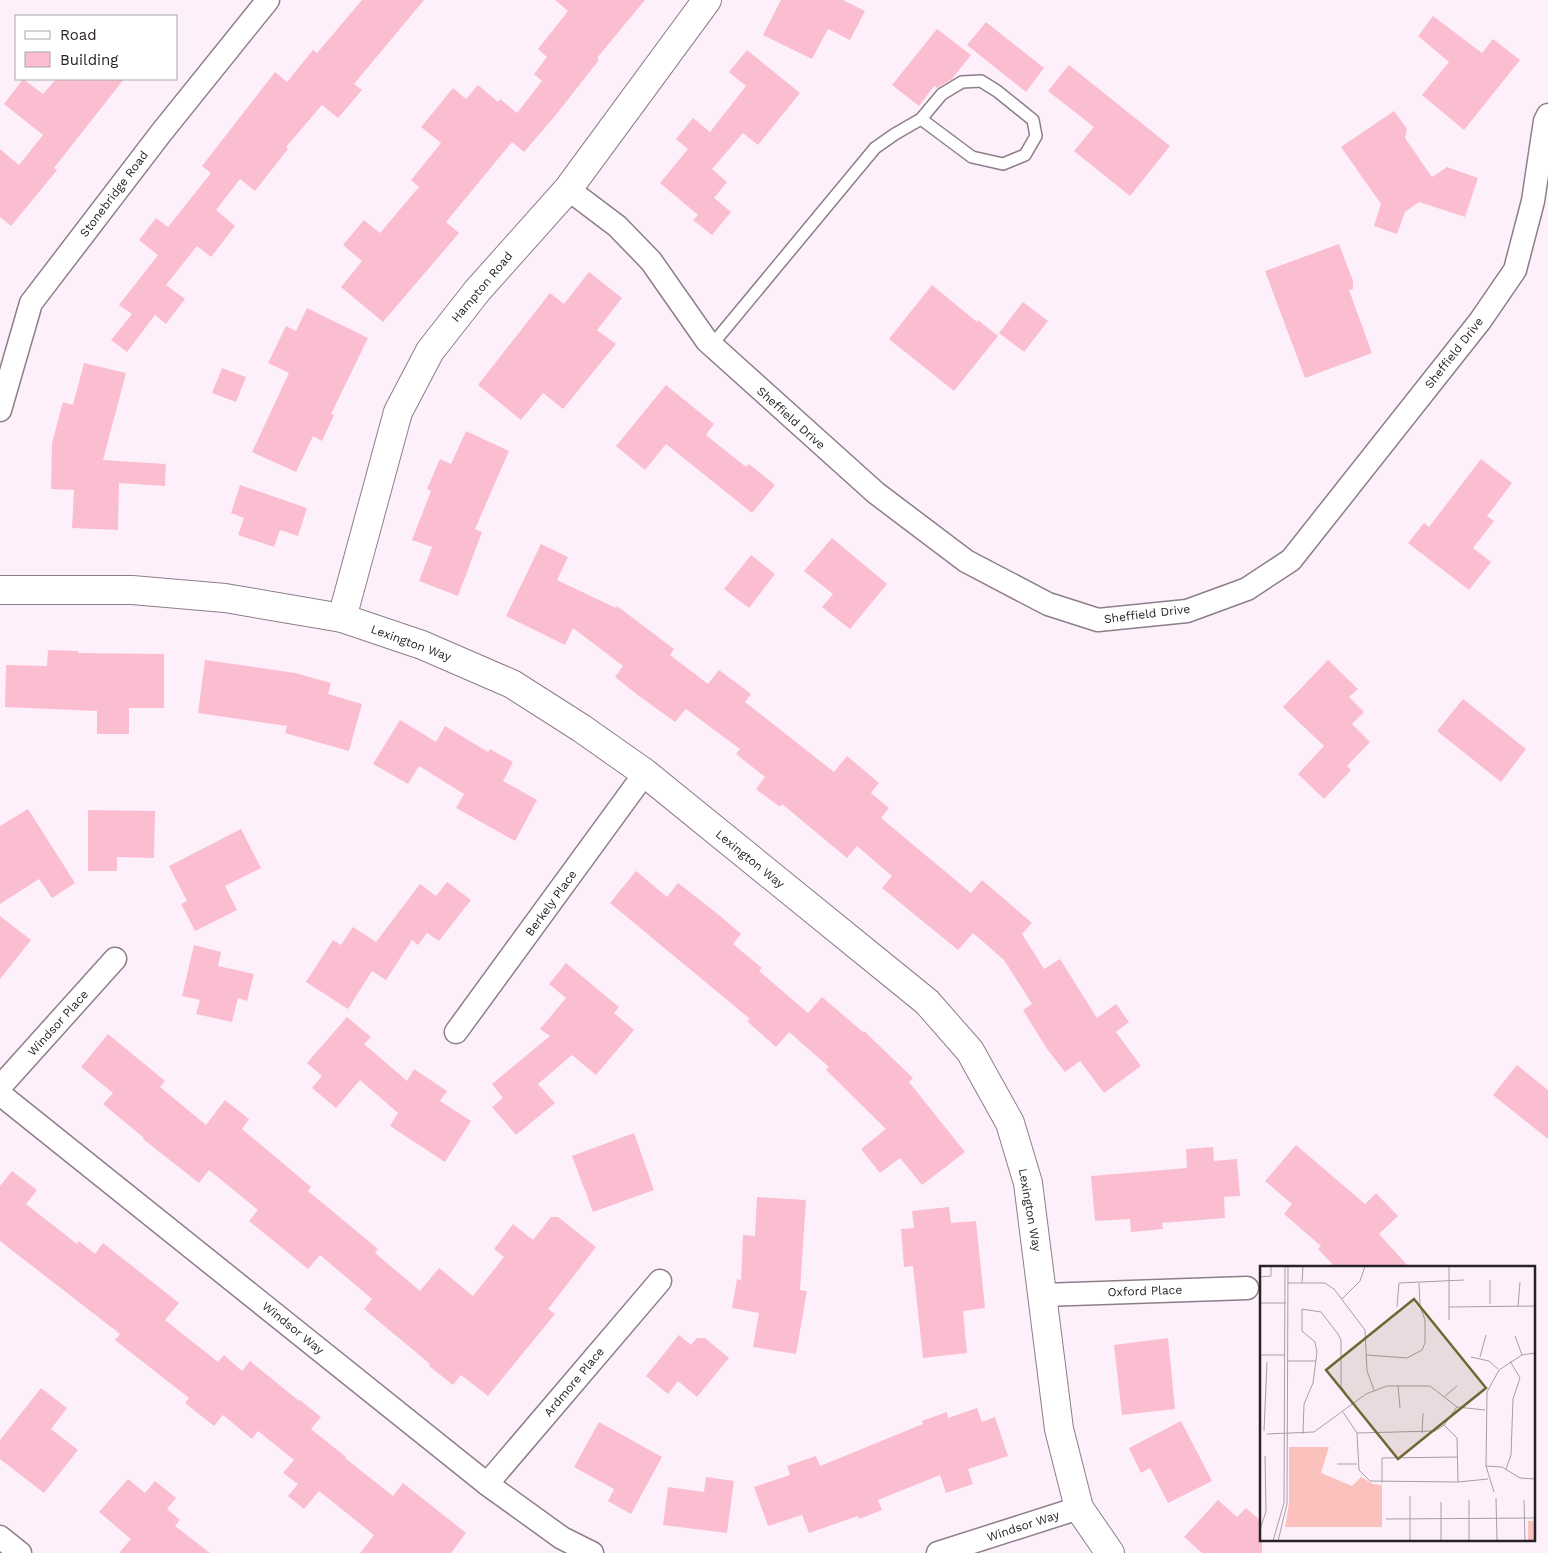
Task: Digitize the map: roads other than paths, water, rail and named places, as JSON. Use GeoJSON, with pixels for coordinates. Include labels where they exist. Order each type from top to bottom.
{"type":"FeatureCollection","features":[{"type":"Feature","properties":{"kind":"street","name":"Stonebridge Road"},"geometry":{"type":"LineString","coordinates":[[0,410],[30,303],[161,133],[268,0]]}},
{"type":"Feature","properties":{"kind":"street","name":"Hampton Road"},"geometry":{"type":"LineString","coordinates":[[342,618],[398,412],[430,351],[477,291],[568,189],[707,0]]}},
{"type":"Feature","properties":{"kind":"street","name":"Sheffield Drive"},"geometry":{"type":"LineString","coordinates":[[568,189],[617,226],[651,261],[711,346],[876,493],[966,561],[1048,604],[1098,620],[1187,611],[1247,589],[1291,560],[1480,321],[1515,270],[1533,201],[1545,120],[1548,115]]}},
{"type":"Feature","properties":{"kind":"street","name":"Lexington Way"},"geometry":{"type":"LineString","coordinates":[[0,590],[132,590],[225,598],[342,618],[422,645],[512,684],[581,728],[645,773],[927,1002],[970,1051],[1010,1123],[1013,1132],[1028,1183],[1059,1429],[1079,1508],[1110,1553]]}},
{"type":"Feature","properties":{"kind":"street","name":"Berkely Place"},"geometry":{"type":"LineString","coordinates":[[456,1032],[645,773]]}},
{"type":"Feature","properties":{"kind":"street","name":"Windsor Place"},"geometry":{"type":"LineString","coordinates":[[0,1087],[115,959]]}},
{"type":"Feature","properties":{"kind":"street","name":"Windsor Way"},"geometry":{"type":"LineString","coordinates":[[0,1094],[487,1484],[562,1538],[592,1553]]}},
{"type":"Feature","properties":{"kind":"street","name":"Ardmore Place"},"geometry":{"type":"LineString","coordinates":[[487,1484],[660,1281]]}},
{"type":"Feature","properties":{"kind":"street","name":"Oxford Place"},"geometry":{"type":"LineString","coordinates":[[1043,1295],[1247,1288]]}},
{"type":"Feature","properties":{"kind":"street","name":"Windsor Way"},"geometry":{"type":"LineString","coordinates":[[938,1553],[1079,1508]]}},
{"type":"Feature","properties":{"kind":"street"},"geometry":{"type":"LineString","coordinates":[[0,1537],[20,1553]]}},
{"type":"Feature","properties":{"kind":"lane"},"geometry":{"type":"LineString","coordinates":[[711,346],[875,148],[921,119],[942,94],[962,82],[981,81],[997,91],[1033,120],[1036,136],[1025,155],[1003,164],[972,156],[921,119]]}}]}
